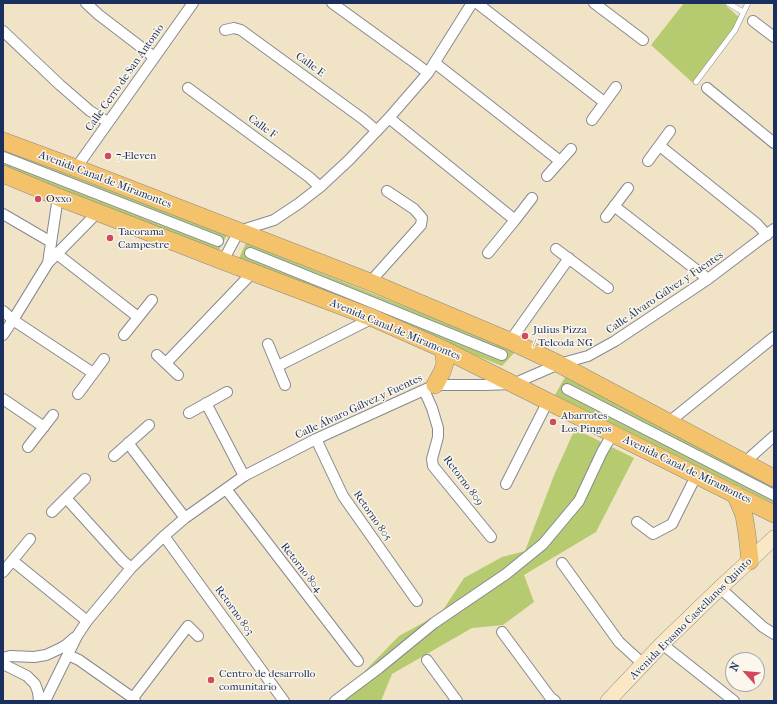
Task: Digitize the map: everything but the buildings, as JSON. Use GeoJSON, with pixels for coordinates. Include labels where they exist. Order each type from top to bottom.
{"type":"FeatureCollection","features":[{"type":"Feature","properties":{"kind":"main road","name":"Avenida Canal de Miramontes"},"geometry":{"type":"LineString","coordinates":[[3,141],[370,282],[506,348],[559,364],[774,478]]}},
{"type":"Feature","properties":{"kind":"main road","name":"Avenida Canal de Miramontes"},"geometry":{"type":"LineString","coordinates":[[3,174],[58,197],[373,318],[443,349],[774,514]]}},
{"type":"Feature","properties":{"kind":"main road"},"geometry":{"type":"LineString","coordinates":[[430,388],[442,372],[445,363],[443,349]]}},
{"type":"Feature","properties":{"kind":"main road"},"geometry":{"type":"LineString","coordinates":[[735,494],[744,515],[750,561]]}},
{"type":"Feature","properties":{"kind":"street"},"geometry":{"type":"LineString","coordinates":[[86,3],[99,15],[154,57]]}},
{"type":"Feature","properties":{"kind":"street","name":"Calle Cerro de San Antonio"},"geometry":{"type":"LineString","coordinates":[[76,168],[193,3]]}},
{"type":"Feature","properties":{"kind":"street"},"geometry":{"type":"LineString","coordinates":[[332,3],[428,73]]}},
{"type":"Feature","properties":{"kind":"street"},"geometry":{"type":"LineString","coordinates":[[594,3],[643,40]]}},
{"type":"Feature","properties":{"kind":"street"},"geometry":{"type":"LineString","coordinates":[[223,261],[239,231],[274,220],[298,204],[320,187],[377,131],[428,73],[471,4],[604,102]]}},
{"type":"Feature","properties":{"kind":"street"},"geometry":{"type":"LineString","coordinates":[[753,22],[774,37]]}},
{"type":"Feature","properties":{"kind":"street","name":"Calle E"},"geometry":{"type":"LineString","coordinates":[[225,30],[234,28],[241,30],[377,131]]}},
{"type":"Feature","properties":{"kind":"street"},"geometry":{"type":"LineString","coordinates":[[3,31],[60,85],[90,111],[108,122]]}},
{"type":"Feature","properties":{"kind":"street"},"geometry":{"type":"LineString","coordinates":[[435,63],[560,161]]}},
{"type":"Feature","properties":{"kind":"street"},"geometry":{"type":"LineString","coordinates":[[592,120],[616,87]]}},
{"type":"Feature","properties":{"kind":"street","name":"Calle F"},"geometry":{"type":"LineString","coordinates":[[188,88],[309,177],[320,187]]}},
{"type":"Feature","properties":{"kind":"street"},"geometry":{"type":"LineString","coordinates":[[707,88],[774,142]]}},
{"type":"Feature","properties":{"kind":"street"},"geometry":{"type":"LineString","coordinates":[[389,118],[515,220]]}},
{"type":"Feature","properties":{"kind":"street"},"geometry":{"type":"LineString","coordinates":[[648,161],[670,131]]}},
{"type":"Feature","properties":{"kind":"street"},"geometry":{"type":"LineString","coordinates":[[660,146],[757,224],[771,232]]}},
{"type":"Feature","properties":{"kind":"street"},"geometry":{"type":"LineString","coordinates":[[547,176],[571,149]]}},
{"type":"Feature","properties":{"kind":"street"},"geometry":{"type":"LineString","coordinates":[[3,157],[218,241]]}},
{"type":"Feature","properties":{"kind":"street"},"geometry":{"type":"LineString","coordinates":[[606,217],[628,188]]}},
{"type":"Feature","properties":{"kind":"street"},"geometry":{"type":"LineString","coordinates":[[370,282],[421,225],[422,218],[414,209],[387,191]]}},
{"type":"Feature","properties":{"kind":"street"},"geometry":{"type":"LineString","coordinates":[[48,263],[58,197]]}},
{"type":"Feature","properties":{"kind":"street"},"geometry":{"type":"LineString","coordinates":[[488,253],[532,198]]}},
{"type":"Feature","properties":{"kind":"street"},"geometry":{"type":"LineString","coordinates":[[614,206],[708,279]]}},
{"type":"Feature","properties":{"kind":"street"},"geometry":{"type":"LineString","coordinates":[[3,335],[48,263],[98,212]]}},
{"type":"Feature","properties":{"kind":"street"},"geometry":{"type":"LineString","coordinates":[[3,214],[51,242]]}},
{"type":"Feature","properties":{"kind":"street","name":"Calle Álvaro Gálvez y Fuentes"},"geometry":{"type":"LineString","coordinates":[[45,701],[77,636],[87,621],[131,568],[185,518],[244,476],[316,439],[430,388],[513,384],[559,364],[588,356],[615,342],[708,279],[771,232]]}},
{"type":"Feature","properties":{"kind":"street"},"geometry":{"type":"LineString","coordinates":[[556,249],[608,288]]}},
{"type":"Feature","properties":{"kind":"street"},"geometry":{"type":"LineString","coordinates":[[250,253],[506,348],[569,258]]}},
{"type":"Feature","properties":{"kind":"street"},"geometry":{"type":"LineString","coordinates":[[57,254],[138,317]]}},
{"type":"Feature","properties":{"kind":"street"},"geometry":{"type":"LineString","coordinates":[[166,363],[253,272]]}},
{"type":"Feature","properties":{"kind":"street"},"geometry":{"type":"LineString","coordinates":[[124,335],[152,300]]}},
{"type":"Feature","properties":{"kind":"street"},"geometry":{"type":"LineString","coordinates":[[3,311],[13,320],[93,373]]}},
{"type":"Feature","properties":{"kind":"street"},"geometry":{"type":"LineString","coordinates":[[278,366],[373,318]]}},
{"type":"Feature","properties":{"kind":"street"},"geometry":{"type":"LineString","coordinates":[[669,422],[774,338]]}},
{"type":"Feature","properties":{"kind":"street"},"geometry":{"type":"LineString","coordinates":[[268,344],[285,384]]}},
{"type":"Feature","properties":{"kind":"street"},"geometry":{"type":"LineString","coordinates":[[157,354],[178,375]]}},
{"type":"Feature","properties":{"kind":"street"},"geometry":{"type":"LineString","coordinates":[[78,394],[104,359]]}},
{"type":"Feature","properties":{"kind":"street","name":"Retorno 809"},"geometry":{"type":"LineString","coordinates":[[430,388],[432,408],[438,428],[438,437],[432,459],[433,466],[491,537]]}},
{"type":"Feature","properties":{"kind":"street"},"geometry":{"type":"LineString","coordinates":[[567,389],[774,495]]}},
{"type":"Feature","properties":{"kind":"street"},"geometry":{"type":"LineString","coordinates":[[189,412],[226,392]]}},
{"type":"Feature","properties":{"kind":"street"},"geometry":{"type":"LineString","coordinates":[[3,399],[44,427]]}},
{"type":"Feature","properties":{"kind":"street"},"geometry":{"type":"LineString","coordinates":[[506,484],[548,401]]}},
{"type":"Feature","properties":{"kind":"street"},"geometry":{"type":"LineString","coordinates":[[206,403],[244,476]]}},
{"type":"Feature","properties":{"kind":"street"},"geometry":{"type":"LineString","coordinates":[[28,447],[53,415]]}},
{"type":"Feature","properties":{"kind":"street"},"geometry":{"type":"LineString","coordinates":[[114,456],[150,425]]}},
{"type":"Feature","properties":{"kind":"street"},"geometry":{"type":"LineString","coordinates":[[335,701],[379,668],[434,623],[506,574],[544,544],[579,501],[602,452],[613,434]]}},
{"type":"Feature","properties":{"kind":"street"},"geometry":{"type":"LineString","coordinates":[[745,462],[774,436]]}},
{"type":"Feature","properties":{"kind":"street","name":"Retorno 805"},"geometry":{"type":"LineString","coordinates":[[316,439],[343,496],[417,601]]}},
{"type":"Feature","properties":{"kind":"street"},"geometry":{"type":"LineString","coordinates":[[128,443],[185,518]]}},
{"type":"Feature","properties":{"kind":"street"},"geometry":{"type":"LineString","coordinates":[[637,522],[652,534],[672,524],[696,476]]}},
{"type":"Feature","properties":{"kind":"street"},"geometry":{"type":"LineString","coordinates":[[52,512],[86,479]]}},
{"type":"Feature","properties":{"kind":"street","name":"Retorno 804"},"geometry":{"type":"LineString","coordinates":[[226,489],[358,661]]}},
{"type":"Feature","properties":{"kind":"street"},"geometry":{"type":"LineString","coordinates":[[66,498],[131,568]]}},
{"type":"Feature","properties":{"kind":"street","name":"Retorno 803"},"geometry":{"type":"LineString","coordinates":[[164,536],[284,701]]}},
{"type":"Feature","properties":{"kind":"street","name":"Avenida Erasmo Castellanos Quinto"},"geometry":{"type":"LineString","coordinates":[[609,701],[662,644],[774,538]]}},
{"type":"Feature","properties":{"kind":"street"},"geometry":{"type":"LineString","coordinates":[[3,572],[30,539]]}},
{"type":"Feature","properties":{"kind":"street"},"geometry":{"type":"LineString","coordinates":[[13,561],[87,621]]}},
{"type":"Feature","properties":{"kind":"street"},"geometry":{"type":"LineString","coordinates":[[562,563],[619,642],[644,664]]}},
{"type":"Feature","properties":{"kind":"street"},"geometry":{"type":"LineString","coordinates":[[720,588],[763,627],[774,634]]}},
{"type":"Feature","properties":{"kind":"street"},"geometry":{"type":"LineString","coordinates":[[68,655],[78,660],[134,699],[188,626],[198,636]]}},
{"type":"Feature","properties":{"kind":"street"},"geometry":{"type":"LineString","coordinates":[[502,632],[550,697],[555,701]]}},
{"type":"Feature","properties":{"kind":"street"},"geometry":{"type":"LineString","coordinates":[[3,658],[10,656],[34,657],[53,652],[66,645],[77,636]]}},
{"type":"Feature","properties":{"kind":"street"},"geometry":{"type":"LineString","coordinates":[[662,644],[734,701]]}},
{"type":"Feature","properties":{"kind":"street"},"geometry":{"type":"LineString","coordinates":[[427,660],[458,701]]}},
{"type":"Feature","properties":{"kind":"street"},"geometry":{"type":"LineString","coordinates":[[3,664],[27,676],[35,684],[39,701]]}},
{"type":"Feature","properties":{"kind":"lane"},"geometry":{"type":"LineString","coordinates":[[728,3],[743,12]]}},
{"type":"Feature","properties":{"kind":"lane"},"geometry":{"type":"LineString","coordinates":[[696,82],[735,30],[748,3]]}},
{"type":"Feature","properties":{"kind":"green space"},"geometry":{"type":"Polygon","coordinates":[[[684,3],[723,3],[741,19],[693,83],[651,45],[684,3]]]}},
{"type":"Feature","properties":{"kind":"green space"},"geometry":{"type":"Polygon","coordinates":[[[3,150],[227,235],[218,252],[3,165],[3,150]]]}},
{"type":"Feature","properties":{"kind":"green space"},"geometry":{"type":"Polygon","coordinates":[[[246,243],[516,351],[502,366],[239,258],[246,243]]]}},
{"type":"Feature","properties":{"kind":"green space"},"geometry":{"type":"Polygon","coordinates":[[[565,377],[774,486],[774,504],[555,395],[565,377]]]}},
{"type":"Feature","properties":{"kind":"green space"},"geometry":{"type":"Polygon","coordinates":[[[575,429],[634,458],[596,532],[524,575],[534,602],[503,625],[472,628],[392,674],[381,701],[346,701],[356,680],[399,636],[441,613],[464,578],[502,557],[525,551],[555,473],[575,429]]]}},
{"type":"Feature","properties":{"kind":"place","name":"7-Eleven"},"geometry":{"type":"Point","coordinates":[108,156]}},
{"type":"Feature","properties":{"kind":"place","name":"Oxxo"},"geometry":{"type":"Point","coordinates":[38,199]}},
{"type":"Feature","properties":{"kind":"place","name":"Tacorama Campestre"},"geometry":{"type":"Point","coordinates":[110,238]}},
{"type":"Feature","properties":{"kind":"place","name":"Julius Pizza / Telcoda NG"},"geometry":{"type":"Point","coordinates":[525,336]}},
{"type":"Feature","properties":{"kind":"place","name":"Abarrotes Los Pingos"},"geometry":{"type":"Point","coordinates":[553,422]}},
{"type":"Feature","properties":{"kind":"place","name":"Centro de desarrollo comunitario"},"geometry":{"type":"Point","coordinates":[211,680]}}]}
